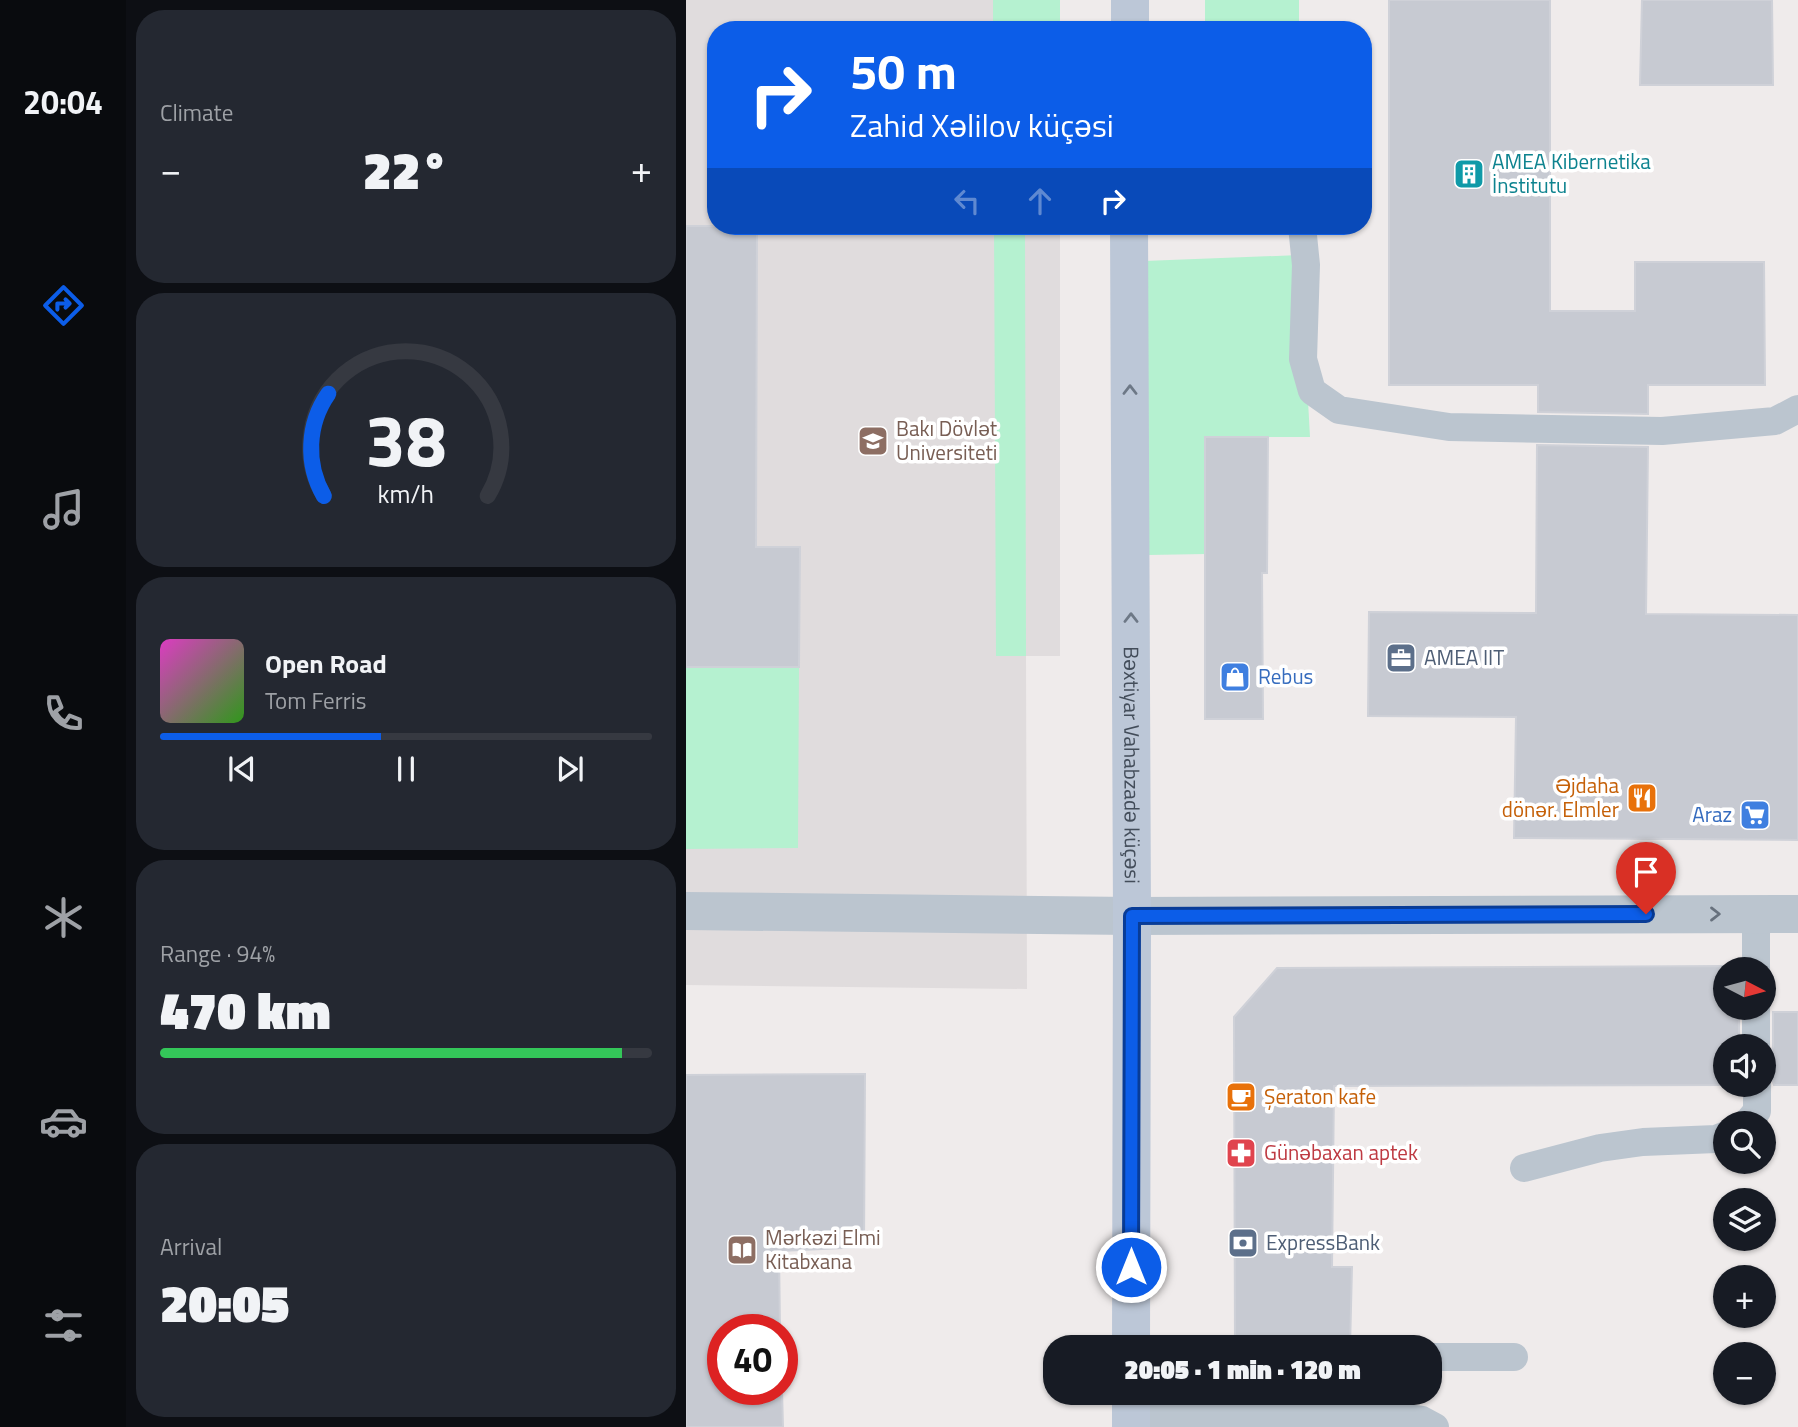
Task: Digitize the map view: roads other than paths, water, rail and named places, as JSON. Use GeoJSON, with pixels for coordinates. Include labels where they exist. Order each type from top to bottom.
{"type":"FeatureCollection","features":[{"type":"Feature","properties":{"kind":"street"},"geometry":{"type":"LineString","coordinates":[[1130,0],[1130,21]]}},
{"type":"Feature","properties":{"kind":"street","name":"Bəxtiyar Vahabzadə küçəsi"},"geometry":{"type":"LineString","coordinates":[[1129,235],[1131,1335]]}},
{"type":"Feature","properties":{"kind":"street"},"geometry":{"type":"LineString","coordinates":[[686,911],[1132,916],[1798,914]]}},
{"type":"Feature","properties":{"kind":"lane"},"geometry":{"type":"LineString","coordinates":[[1303,235],[1306,265],[1303,359],[1312,391],[1339,410],[1449,427],[1662,431],[1776,421],[1798,409]]}},
{"type":"Feature","properties":{"kind":"lane"},"geometry":{"type":"LineString","coordinates":[[1756,914],[1756,957]]}},
{"type":"Feature","properties":{"kind":"lane"},"geometry":{"type":"LineString","coordinates":[[1524,1168],[1600,1148],[1643,1142],[1713,1139]]}},
{"type":"Feature","properties":{"kind":"lane"},"geometry":{"type":"LineString","coordinates":[[1442,1357],[1514,1357]]}},
{"type":"Feature","properties":{"kind":"lane"},"geometry":{"type":"LineString","coordinates":[[1131,1411],[1383,1416],[1422,1420],[1435,1427]]}},
{"type":"Feature","properties":{"kind":"place","name":"AMEA Kibernetika İnstitutu"},"geometry":{"type":"Point","coordinates":[1469,174]}},
{"type":"Feature","properties":{"kind":"place","name":"Bakı Dövlət Universiteti"},"geometry":{"type":"Point","coordinates":[873,441]}},
{"type":"Feature","properties":{"kind":"place","name":"AMEA IIT"},"geometry":{"type":"Point","coordinates":[1401,658]}},
{"type":"Feature","properties":{"kind":"place","name":"Rebus"},"geometry":{"type":"Point","coordinates":[1235,677]}},
{"type":"Feature","properties":{"kind":"place","name":"Əjdaha dönər. Elmler"},"geometry":{"type":"Point","coordinates":[1642,798]}},
{"type":"Feature","properties":{"kind":"place","name":"Araz"},"geometry":{"type":"Point","coordinates":[1755,815]}},
{"type":"Feature","properties":{"kind":"place","name":"Şeraton kafe"},"geometry":{"type":"Point","coordinates":[1241,1097]}},
{"type":"Feature","properties":{"kind":"place","name":"Günəbaxan aptek"},"geometry":{"type":"Point","coordinates":[1241,1153]}},
{"type":"Feature","properties":{"kind":"place","name":"ExpressBank"},"geometry":{"type":"Point","coordinates":[1243,1243]}},
{"type":"Feature","properties":{"kind":"place","name":"Mərkəzi Elmi Kitabxana"},"geometry":{"type":"Point","coordinates":[742,1250]}}]}
